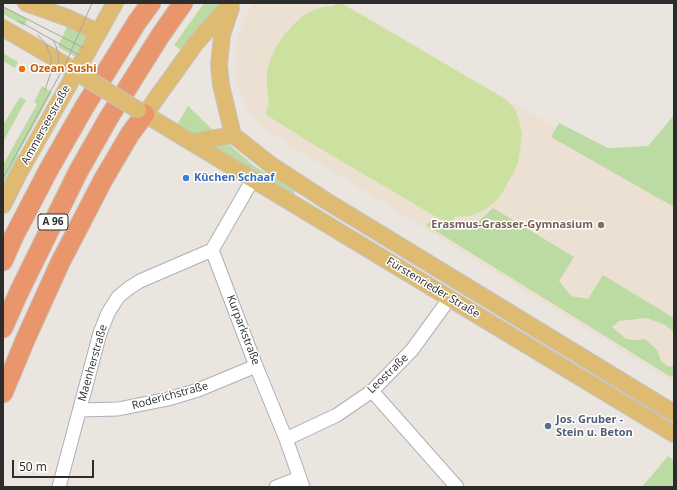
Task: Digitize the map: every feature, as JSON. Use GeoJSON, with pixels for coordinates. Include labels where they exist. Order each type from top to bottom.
{"type":"FeatureCollection","features":[{"type":"Feature","properties":{"kind":"highway","name":"A 96"},"geometry":{"type":"LineString","coordinates":[[3,261],[14,236],[49,169],[85,106],[137,22],[151,3]]}},
{"type":"Feature","properties":{"kind":"highway","name":"A 96"},"geometry":{"type":"LineString","coordinates":[[3,328],[22,285],[78,172],[108,119],[160,36],[183,3]]}},
{"type":"Feature","properties":{"kind":"highway"},"geometry":{"type":"LineString","coordinates":[[3,393],[60,263],[103,180],[142,112]]}},
{"type":"Feature","properties":{"kind":"main road"},"geometry":{"type":"LineString","coordinates":[[26,3],[68,18],[98,32]]}},
{"type":"Feature","properties":{"kind":"main road","name":"Ammerseestraße"},"geometry":{"type":"LineString","coordinates":[[3,205],[19,173],[78,74],[114,3]]}},
{"type":"Feature","properties":{"kind":"main road"},"geometry":{"type":"LineString","coordinates":[[142,112],[196,43],[232,3]]}},
{"type":"Feature","properties":{"kind":"main road"},"geometry":{"type":"LineString","coordinates":[[192,142],[233,135],[221,85],[219,66],[222,35],[232,3]]}},
{"type":"Feature","properties":{"kind":"main road","name":"Fürstenrieder Straße"},"geometry":{"type":"LineString","coordinates":[[3,28],[674,434]]}},
{"type":"Feature","properties":{"kind":"main road","name":"Fürstenrieder Straße"},"geometry":{"type":"LineString","coordinates":[[233,135],[271,166],[328,202],[674,413]]}},
{"type":"Feature","properties":{"kind":"street"},"geometry":{"type":"LineString","coordinates":[[212,250],[253,179]]}},
{"type":"Feature","properties":{"kind":"street","name":"Kurparkstraße"},"geometry":{"type":"LineString","coordinates":[[212,250],[256,366],[286,439],[301,482]]}},
{"type":"Feature","properties":{"kind":"street","name":"Maenherstraße"},"geometry":{"type":"LineString","coordinates":[[59,487],[100,333],[108,312],[118,297],[140,281],[212,250]]}},
{"type":"Feature","properties":{"kind":"street","name":"Leostraße"},"geometry":{"type":"LineString","coordinates":[[286,439],[337,415],[372,391],[412,350],[449,298]]}},
{"type":"Feature","properties":{"kind":"street","name":"Roderichstraße"},"geometry":{"type":"LineString","coordinates":[[80,410],[118,409],[168,399],[198,390],[256,366]]}},
{"type":"Feature","properties":{"kind":"street"},"geometry":{"type":"LineString","coordinates":[[372,391],[457,487]]}},
{"type":"Feature","properties":{"kind":"street"},"geometry":{"type":"LineString","coordinates":[[276,487],[301,482]]}},
{"type":"Feature","properties":{"kind":"shaded area"},"geometry":{"type":"Polygon","coordinates":[[[253,3],[343,3],[601,154],[656,150],[674,118],[674,383],[261,127],[247,109],[236,82],[235,57],[238,35],[253,3]]]}},
{"type":"Feature","properties":{"kind":"green space"},"geometry":{"type":"Polygon","coordinates":[[[204,3],[219,3],[181,50],[174,45],[204,3]]]}},
{"type":"Feature","properties":{"kind":"green space"},"geometry":{"type":"Polygon","coordinates":[[[336,3],[341,3],[505,99],[515,109],[522,134],[519,158],[515,170],[502,193],[495,202],[486,209],[469,216],[455,217],[450,225],[316,146],[265,114],[269,105],[267,73],[270,60],[276,47],[284,35],[301,17],[323,7],[334,6],[336,3]]]}},
{"type":"Feature","properties":{"kind":"green space"},"geometry":{"type":"Polygon","coordinates":[[[3,6],[28,19],[24,26],[3,14],[3,6]]]}},
{"type":"Feature","properties":{"kind":"green space"},"geometry":{"type":"Polygon","coordinates":[[[67,26],[86,36],[76,57],[58,47],[67,26]]]}},
{"type":"Feature","properties":{"kind":"green space"},"geometry":{"type":"Polygon","coordinates":[[[3,53],[18,62],[15,68],[3,61],[3,53]]]}},
{"type":"Feature","properties":{"kind":"green space"},"geometry":{"type":"Polygon","coordinates":[[[42,86],[52,92],[18,154],[20,156],[3,188],[3,165],[37,104],[34,102],[42,86]]]}},
{"type":"Feature","properties":{"kind":"green space"},"geometry":{"type":"Polygon","coordinates":[[[20,97],[26,100],[3,142],[3,125],[20,97]]]}},
{"type":"Feature","properties":{"kind":"green space"},"geometry":{"type":"Polygon","coordinates":[[[188,106],[217,134],[254,166],[296,190],[293,195],[177,125],[188,106]]]}},
{"type":"Feature","properties":{"kind":"green space"},"geometry":{"type":"Polygon","coordinates":[[[674,115],[674,207],[551,137],[559,123],[608,148],[648,146],[674,115]]]}},
{"type":"Feature","properties":{"kind":"green space"},"geometry":{"type":"Polygon","coordinates":[[[493,208],[574,257],[559,281],[571,296],[588,299],[603,275],[674,318],[674,332],[665,325],[647,318],[619,321],[612,327],[626,339],[645,339],[657,350],[661,361],[669,367],[674,365],[674,373],[671,377],[426,225],[432,220],[452,228],[477,223],[493,208]]]}},
{"type":"Feature","properties":{"kind":"green space"},"geometry":{"type":"Polygon","coordinates":[[[668,456],[674,460],[674,487],[642,487],[668,456]]]}},
{"type":"Feature","properties":{"kind":"tram line"},"geometry":{"type":"LineString","coordinates":[[3,178],[65,65],[92,3]]}},
{"type":"Feature","properties":{"kind":"tram line"},"geometry":{"type":"LineString","coordinates":[[3,7],[84,48]]}},
{"type":"Feature","properties":{"kind":"tram line"},"geometry":{"type":"LineString","coordinates":[[19,21],[79,55]]}},
{"type":"Feature","properties":{"kind":"tram line"},"geometry":{"type":"LineString","coordinates":[[38,35],[46,44],[51,58],[51,72],[45,90]]}},
{"type":"Feature","properties":{"kind":"tram line"},"geometry":{"type":"LineString","coordinates":[[53,40],[59,57],[57,74]]}},
{"type":"Feature","properties":{"kind":"place","name":"Ozean Sushi"},"geometry":{"type":"Point","coordinates":[22,69]}},
{"type":"Feature","properties":{"kind":"place","name":"Küchen Schaaf"},"geometry":{"type":"Point","coordinates":[186,178]}},
{"type":"Feature","properties":{"kind":"place","name":"Erasmus-Grasser-Gymnasium"},"geometry":{"type":"Point","coordinates":[601,225]}},
{"type":"Feature","properties":{"kind":"place","name":"Jos. Gruber - Stein u. Beton"},"geometry":{"type":"Point","coordinates":[548,426]}}]}
